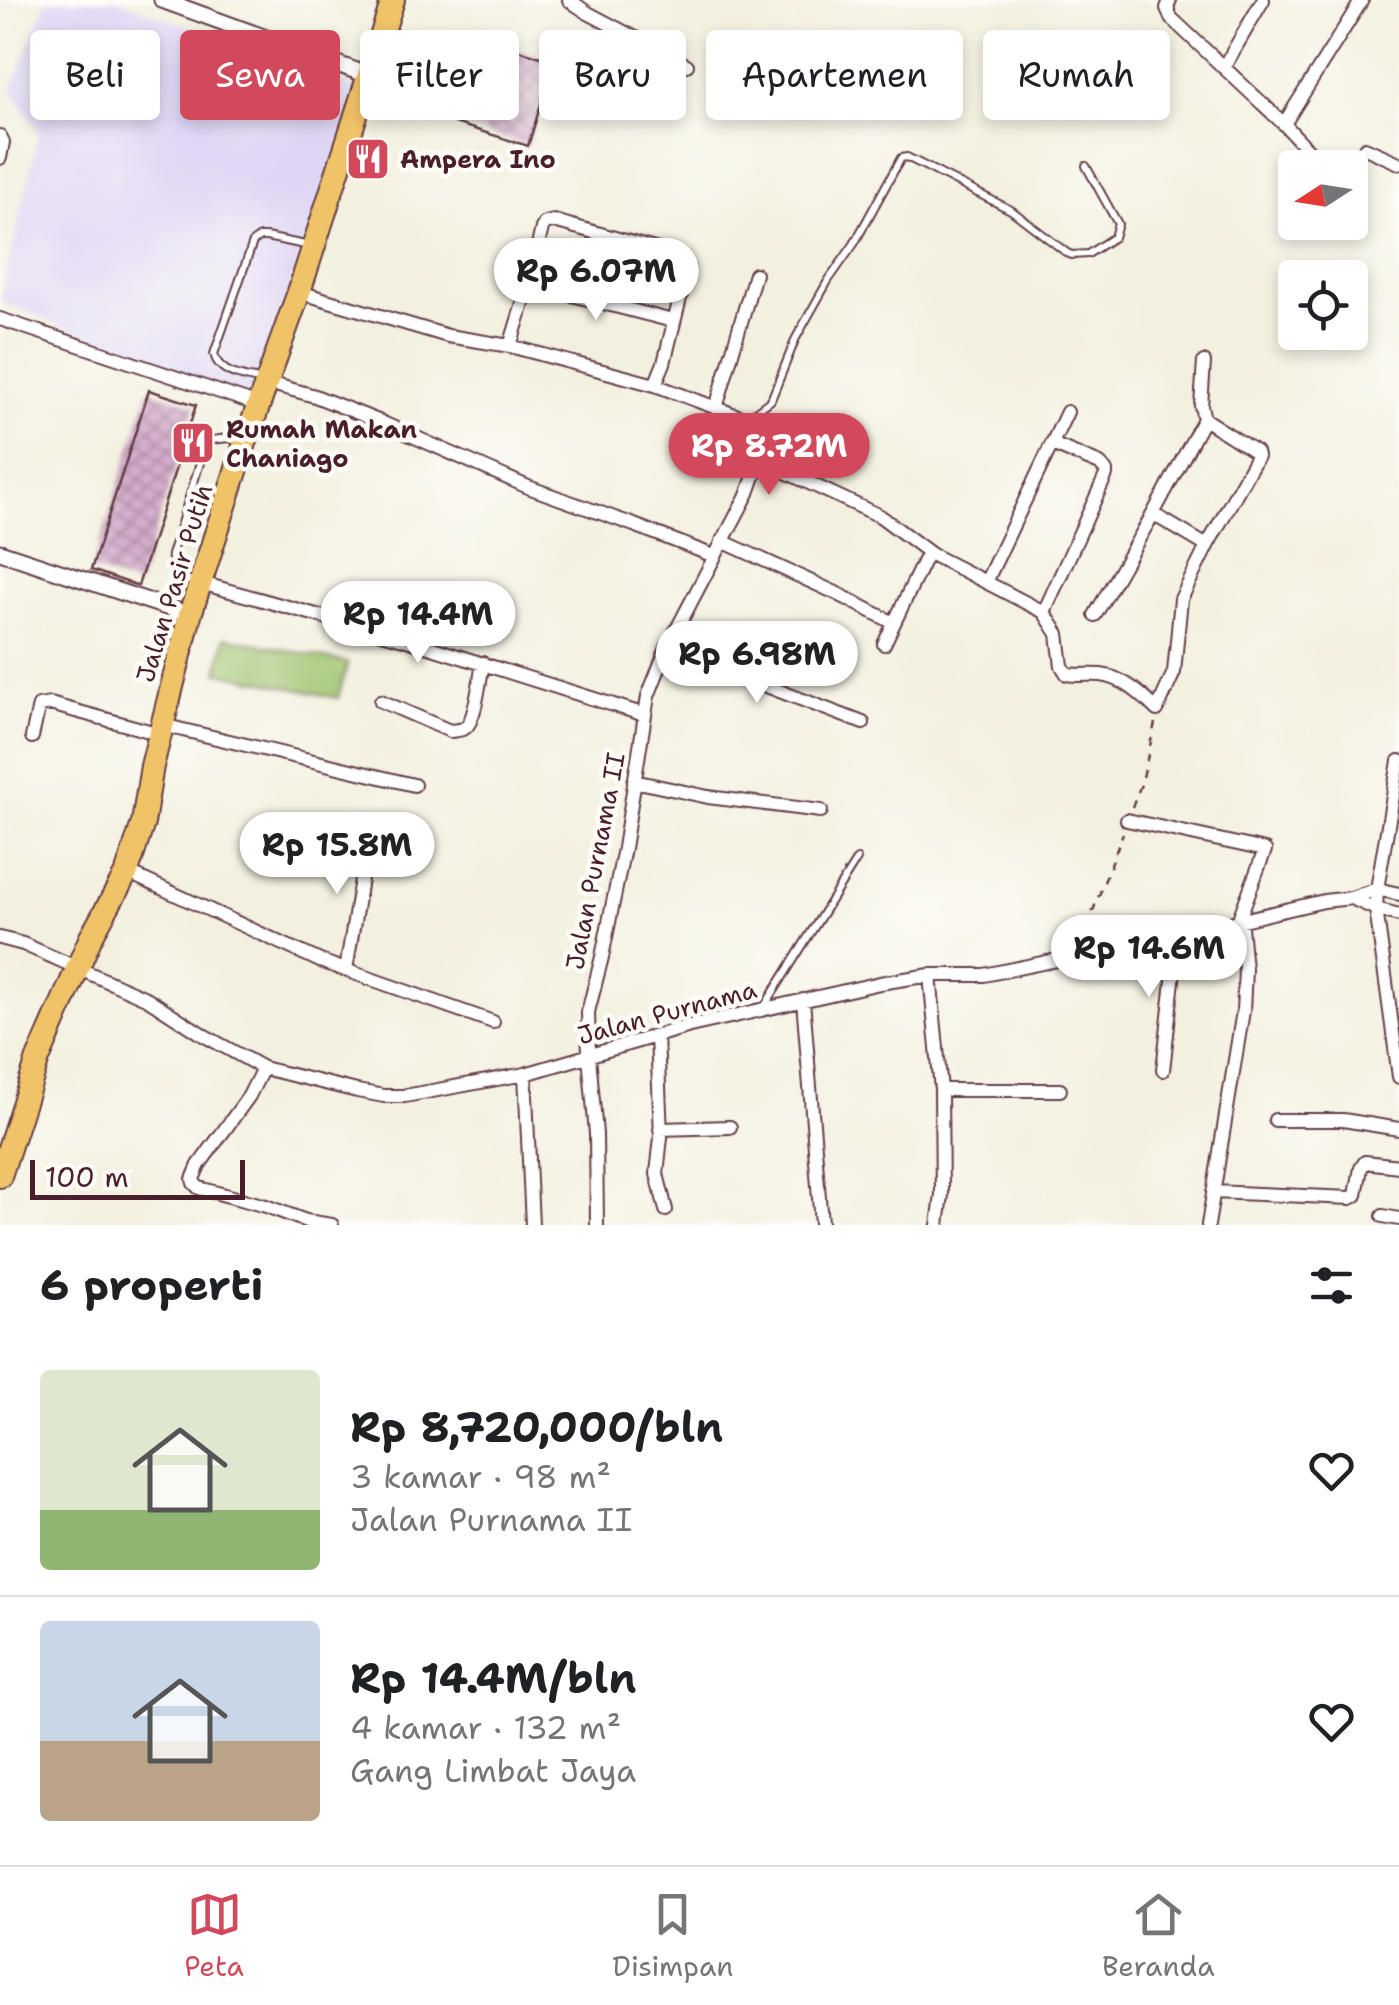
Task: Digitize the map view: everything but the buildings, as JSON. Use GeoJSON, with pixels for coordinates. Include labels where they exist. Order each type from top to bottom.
{"type":"FeatureCollection","features":[{"type":"Feature","properties":{"kind":"highway","name":"Jalan Pasir Putih"},"geometry":{"type":"LineString","coordinates":[[385,30],[394,0]]}},
{"type":"Feature","properties":{"kind":"highway","name":"Jalan Pasir Putih"},"geometry":{"type":"LineString","coordinates":[[0,1176],[38,1059],[91,938],[127,872],[143,823],[152,766],[190,615],[360,106]]}},
{"type":"Feature","properties":{"kind":"street"},"geometry":{"type":"LineString","coordinates":[[162,0],[360,72]]}},
{"type":"Feature","properties":{"kind":"street"},"geometry":{"type":"LineString","coordinates":[[569,0],[687,65]]}},
{"type":"Feature","properties":{"kind":"street"},"geometry":{"type":"LineString","coordinates":[[1170,0],[1167,8],[1171,18],[1308,150]]}},
{"type":"Feature","properties":{"kind":"street"},"geometry":{"type":"LineString","coordinates":[[1224,67],[1264,0]]}},
{"type":"Feature","properties":{"kind":"street"},"geometry":{"type":"LineString","coordinates":[[1284,124],[1362,0]]}},
{"type":"Feature","properties":{"kind":"street"},"geometry":{"type":"LineString","coordinates":[[0,136],[0,158]]}},
{"type":"Feature","properties":{"kind":"street"},"geometry":{"type":"LineString","coordinates":[[1365,148],[1399,163]]}},
{"type":"Feature","properties":{"kind":"street"},"geometry":{"type":"LineString","coordinates":[[510,346],[530,284],[542,228],[554,221],[683,257],[687,265],[656,385]]}},
{"type":"Feature","properties":{"kind":"street"},"geometry":{"type":"LineString","coordinates":[[716,408],[755,274]]}},
{"type":"Feature","properties":{"kind":"street"},"geometry":{"type":"LineString","coordinates":[[530,284],[673,321]]}},
{"type":"Feature","properties":{"kind":"street"},"geometry":{"type":"LineString","coordinates":[[299,292],[448,336],[510,346],[656,385],[746,419],[766,432],[768,442],[760,460],[880,516],[928,552],[1044,612],[1058,634],[1062,666],[1068,674],[1112,677],[1157,710],[1174,672],[1181,599],[1257,456],[1204,419]]}},
{"type":"Feature","properties":{"kind":"street"},"geometry":{"type":"LineString","coordinates":[[0,319],[264,394],[314,396],[528,487],[714,556]]}},
{"type":"Feature","properties":{"kind":"street"},"geometry":{"type":"LineString","coordinates":[[1095,615],[1204,419],[1204,362]]}},
{"type":"Feature","properties":{"kind":"street"},"geometry":{"type":"LineString","coordinates":[[986,582],[1068,412]]}},
{"type":"Feature","properties":{"kind":"street"},"geometry":{"type":"LineString","coordinates":[[1044,612],[1106,476],[1100,464],[1052,444]]}},
{"type":"Feature","properties":{"kind":"street","name":"Jalan Purnama II"},"geometry":{"type":"LineString","coordinates":[[597,1225],[588,1012],[609,920],[648,696],[667,648],[748,493],[760,460]]}},
{"type":"Feature","properties":{"kind":"street"},"geometry":{"type":"LineString","coordinates":[[1152,514],[1207,546]]}},
{"type":"Feature","properties":{"kind":"street"},"geometry":{"type":"LineString","coordinates":[[722,541],[836,592],[894,623]]}},
{"type":"Feature","properties":{"kind":"street"},"geometry":{"type":"LineString","coordinates":[[0,552],[190,615]]}},
{"type":"Feature","properties":{"kind":"street"},"geometry":{"type":"LineString","coordinates":[[884,644],[928,552]]}},
{"type":"Feature","properties":{"kind":"street"},"geometry":{"type":"LineString","coordinates":[[201,583],[483,663],[645,715]]}},
{"type":"Feature","properties":{"kind":"street"},"geometry":{"type":"LineString","coordinates":[[667,648],[863,723]]}},
{"type":"Feature","properties":{"kind":"street"},"geometry":{"type":"LineString","coordinates":[[380,701],[450,730],[460,730],[472,717],[483,663]]}},
{"type":"Feature","properties":{"kind":"street"},"geometry":{"type":"LineString","coordinates":[[32,736],[39,706],[44,704],[414,785]]}},
{"type":"Feature","properties":{"kind":"street"},"geometry":{"type":"LineString","coordinates":[[1399,761],[1395,813],[1376,889],[1376,909],[1393,991],[1399,1077]]}},
{"type":"Feature","properties":{"kind":"street"},"geometry":{"type":"LineString","coordinates":[[634,781],[708,796],[822,811]]}},
{"type":"Feature","properties":{"kind":"street"},"geometry":{"type":"LineString","coordinates":[[1128,820],[1265,850],[1240,921],[1245,970],[1242,1011],[1208,1225]]}},
{"type":"Feature","properties":{"kind":"street"},"geometry":{"type":"LineString","coordinates":[[346,970],[369,831]]}},
{"type":"Feature","properties":{"kind":"street"},"geometry":{"type":"LineString","coordinates":[[127,872],[320,961],[493,1022]]}},
{"type":"Feature","properties":{"kind":"street"},"geometry":{"type":"LineString","coordinates":[[1376,889],[1399,894]]}},
{"type":"Feature","properties":{"kind":"street","name":"Jalan Purnama"},"geometry":{"type":"LineString","coordinates":[[0,938],[24,944],[148,999],[264,1068],[357,1092],[406,1096],[525,1074],[764,1008],[930,975],[984,976],[1352,898],[1376,889]]}},
{"type":"Feature","properties":{"kind":"street"},"geometry":{"type":"LineString","coordinates":[[1352,898],[1399,915]]}},
{"type":"Feature","properties":{"kind":"street"},"geometry":{"type":"LineString","coordinates":[[1163,1070],[1178,936]]}},
{"type":"Feature","properties":{"kind":"street"},"geometry":{"type":"LineString","coordinates":[[930,975],[941,1090],[942,1196],[938,1225]]}},
{"type":"Feature","properties":{"kind":"street"},"geometry":{"type":"LineString","coordinates":[[803,1000],[821,1223]]}},
{"type":"Feature","properties":{"kind":"street"},"geometry":{"type":"LineString","coordinates":[[658,1035],[657,1174],[666,1210]]}},
{"type":"Feature","properties":{"kind":"street"},"geometry":{"type":"LineString","coordinates":[[264,1068],[249,1096],[199,1165],[194,1183],[199,1188],[306,1221],[332,1225]]}},
{"type":"Feature","properties":{"kind":"street"},"geometry":{"type":"LineString","coordinates":[[525,1074],[532,1225]]}},
{"type":"Feature","properties":{"kind":"street"},"geometry":{"type":"LineString","coordinates":[[941,1090],[1060,1090]]}},
{"type":"Feature","properties":{"kind":"street"},"geometry":{"type":"LineString","coordinates":[[1275,1120],[1343,1120],[1399,1129]]}},
{"type":"Feature","properties":{"kind":"street"},"geometry":{"type":"LineString","coordinates":[[660,1128],[730,1126]]}},
{"type":"Feature","properties":{"kind":"street"},"geometry":{"type":"LineString","coordinates":[[1213,1192],[1350,1198],[1356,1196],[1365,1162],[1399,1166]]}},
{"type":"Feature","properties":{"kind":"street"},"geometry":{"type":"LineString","coordinates":[[1382,1216],[1398,1221]]}},
{"type":"Feature","properties":{"kind":"lane"},"geometry":{"type":"LineString","coordinates":[[746,419],[771,400],[796,338],[901,158],[907,157],[1012,210],[1067,253],[1080,256],[1114,236],[1118,224],[1086,166]]}},
{"type":"Feature","properties":{"kind":"lane"},"geometry":{"type":"LineString","coordinates":[[264,394],[225,371],[214,354],[253,242],[266,237],[314,246]]}},
{"type":"Feature","properties":{"kind":"lane"},"geometry":{"type":"LineString","coordinates":[[201,583],[180,578],[171,555],[204,450],[212,440],[228,438],[246,443]]}},
{"type":"Feature","properties":{"kind":"lane"},"geometry":{"type":"LineString","coordinates":[[764,1008],[857,859]]}},
{"type":"Feature","properties":{"kind":"path"},"geometry":{"type":"LineString","coordinates":[[1075,958],[1142,782],[1157,710]]}},
{"type":"Feature","properties":{"kind":"shaded area"},"geometry":{"type":"Polygon","coordinates":[[[47,0],[118,0],[199,30],[180,30],[180,120],[340,120],[340,82],[359,89],[250,403],[0,301],[39,132],[31,120],[160,120],[160,30],[35,30],[47,0]]]}},
{"type":"Feature","properties":{"kind":"shaded area"},"geometry":{"type":"Polygon","coordinates":[[[30,42],[30,118],[11,90],[30,42]]]}},
{"type":"Feature","properties":{"kind":"green space"},"geometry":{"type":"Polygon","coordinates":[[[225,637],[348,663],[338,698],[218,672],[225,637]]]}},
{"type":"Feature","properties":{"kind":"place","name":"Ampera Ino"},"geometry":{"type":"Point","coordinates":[368,159]}},
{"type":"Feature","properties":{"kind":"place","name":"Rumah Makan Chaniago"},"geometry":{"type":"Point","coordinates":[193,443]}}]}
